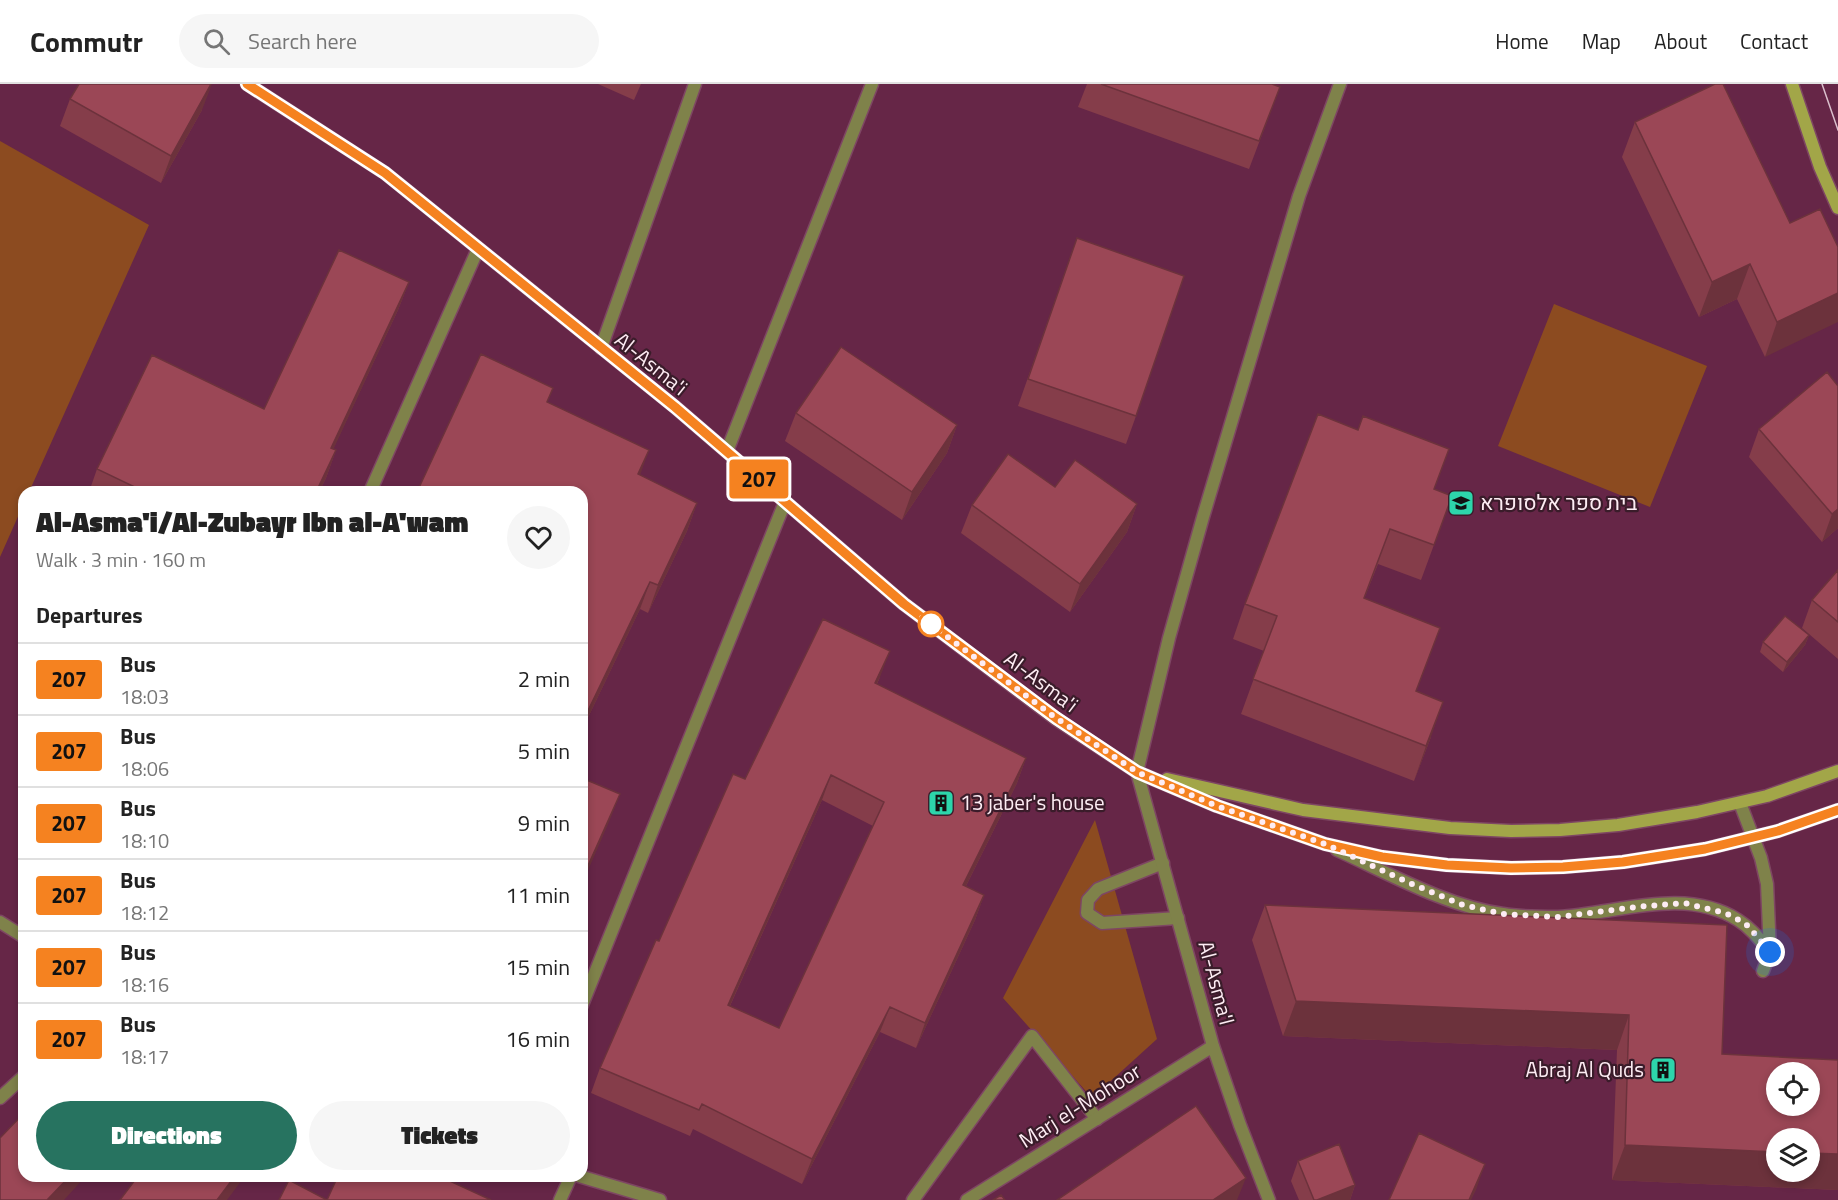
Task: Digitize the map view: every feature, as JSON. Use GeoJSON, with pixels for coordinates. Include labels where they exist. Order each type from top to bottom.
{"type":"FeatureCollection","features":[{"type":"Feature","properties":{"kind":"street","name":"Al-Asma'i"},"geometry":{"type":"LineString","coordinates":[[247,84],[385,173],[727,451],[904,604],[1056,718],[1137,772]]}},
{"type":"Feature","properties":{"kind":"street"},"geometry":{"type":"LineString","coordinates":[[601,348],[695,84]]}},
{"type":"Feature","properties":{"kind":"street"},"geometry":{"type":"LineString","coordinates":[[727,451],[872,84]]}},
{"type":"Feature","properties":{"kind":"street"},"geometry":{"type":"LineString","coordinates":[[1137,772],[1169,638],[1207,506],[1299,196],[1340,84]]}},
{"type":"Feature","properties":{"kind":"street"},"geometry":{"type":"LineString","coordinates":[[1792,84],[1820,167],[1838,208]]}},
{"type":"Feature","properties":{"kind":"street"},"geometry":{"type":"LineString","coordinates":[[373,486],[478,249]]}},
{"type":"Feature","properties":{"kind":"street"},"geometry":{"type":"LineString","coordinates":[[588,990],[786,502]]}},
{"type":"Feature","properties":{"kind":"street"},"geometry":{"type":"LineString","coordinates":[[1137,772],[1303,810],[1450,828],[1511,831],[1618,825],[1697,812],[1767,796],[1838,771]]}},
{"type":"Feature","properties":{"kind":"street"},"geometry":{"type":"LineString","coordinates":[[1137,772],[1217,806],[1325,844],[1463,905],[1503,914],[1558,917],[1684,903],[1725,913],[1748,926],[1770,952]]}},
{"type":"Feature","properties":{"kind":"street","name":"Al-Asma'l"},"geometry":{"type":"LineString","coordinates":[[1137,772],[1213,1046],[1269,1200]]}},
{"type":"Feature","properties":{"kind":"street"},"geometry":{"type":"LineString","coordinates":[[1740,803],[1754,837],[1767,884],[1770,952],[1763,971]]}},
{"type":"Feature","properties":{"kind":"street"},"geometry":{"type":"LineString","coordinates":[[1325,844],[1382,857],[1447,865],[1542,868],[1623,862],[1705,849],[1778,831],[1838,810]]}},
{"type":"Feature","properties":{"kind":"street"},"geometry":{"type":"LineString","coordinates":[[1163,863],[1098,889],[1088,900],[1087,913],[1101,923],[1178,918]]}},
{"type":"Feature","properties":{"kind":"street"},"geometry":{"type":"LineString","coordinates":[[0,922],[18,933]]}},
{"type":"Feature","properties":{"kind":"street"},"geometry":{"type":"LineString","coordinates":[[913,1200],[1032,1036],[1097,1119]]}},
{"type":"Feature","properties":{"kind":"street","name":"Marj el-Mohoor"},"geometry":{"type":"LineString","coordinates":[[967,1200],[1213,1046]]}},
{"type":"Feature","properties":{"kind":"street"},"geometry":{"type":"LineString","coordinates":[[0,1098],[18,1082]]}},
{"type":"Feature","properties":{"kind":"street"},"geometry":{"type":"LineString","coordinates":[[588,1179],[660,1200]]}},
{"type":"Feature","properties":{"kind":"street"},"geometry":{"type":"LineString","coordinates":[[560,1200],[568,1182]]}},
{"type":"Feature","properties":{"kind":"shaded area"},"geometry":{"type":"Polygon","coordinates":[[[0,141],[149,225],[32,486],[18,486],[18,516],[0,557],[0,141]]]}},
{"type":"Feature","properties":{"kind":"shaded area"},"geometry":{"type":"Polygon","coordinates":[[[1554,304],[1707,366],[1650,507],[1498,446],[1554,304]]]}},
{"type":"Feature","properties":{"kind":"shaded area"},"geometry":{"type":"Polygon","coordinates":[[[1095,820],[1157,1039],[1092,1098],[1003,998],[1095,820]]]}},
{"type":"Feature","properties":{"kind":"building"},"geometry":{"type":"Polygon","coordinates":[[[79,84],[211,84],[171,156],[70,99],[79,84]]]}},
{"type":"Feature","properties":{"kind":"building"},"geometry":{"type":"Polygon","coordinates":[[[1101,84],[1272,84],[1280,87],[1259,141],[1101,84]]]}},
{"type":"Feature","properties":{"kind":"building"},"geometry":{"type":"Polygon","coordinates":[[[1715,84],[1723,84],[1790,223],[1820,209],[1838,247],[1838,293],[1777,322],[1750,264],[1712,282],[1635,122],[1715,84]]]}},
{"type":"Feature","properties":{"kind":"building"},"geometry":{"type":"Polygon","coordinates":[[[1077,238],[1184,276],[1136,416],[1028,379],[1077,238]]]}},
{"type":"Feature","properties":{"kind":"building"},"geometry":{"type":"Polygon","coordinates":[[[339,250],[409,282],[331,448],[336,450],[319,486],[132,486],[97,469],[152,355],[264,409],[339,250]]]}},
{"type":"Feature","properties":{"kind":"building"},"geometry":{"type":"Polygon","coordinates":[[[841,347],[957,425],[912,492],[796,413],[841,347]]]}},
{"type":"Feature","properties":{"kind":"building"},"geometry":{"type":"Polygon","coordinates":[[[481,354],[553,388],[547,402],[649,450],[638,474],[697,503],[658,585],[650,582],[588,711],[588,486],[420,486],[481,354]]]}},
{"type":"Feature","properties":{"kind":"building"},"geometry":{"type":"Polygon","coordinates":[[[1827,372],[1838,386],[1838,509],[1832,514],[1759,429],[1827,372]]]}},
{"type":"Feature","properties":{"kind":"building"},"geometry":{"type":"Polygon","coordinates":[[[1318,414],[1358,430],[1363,416],[1449,449],[1434,489],[1452,496],[1434,545],[1390,529],[1364,598],[1440,628],[1416,691],[1443,702],[1426,746],[1253,679],[1277,616],[1245,604],[1318,414]]]}},
{"type":"Feature","properties":{"kind":"building"},"geometry":{"type":"Polygon","coordinates":[[[1008,454],[1055,487],[1075,460],[1137,504],[1080,584],[972,505],[1008,454]]]}},
{"type":"Feature","properties":{"kind":"building"},"geometry":{"type":"Polygon","coordinates":[[[1838,570],[1838,622],[1812,600],[1838,570]]]}},
{"type":"Feature","properties":{"kind":"building"},"geometry":{"type":"Polygon","coordinates":[[[1785,616],[1809,635],[1787,662],[1763,642],[1785,616]]]}},
{"type":"Feature","properties":{"kind":"building"},"geometry":{"type":"Polygon","coordinates":[[[823,619],[890,651],[875,683],[1026,758],[963,885],[984,895],[925,1023],[890,1007],[812,1159],[702,1104],[699,1110],[600,1068],[733,774],[745,779],[823,619]],[[831,775],[728,1005],[779,1028],[884,802],[831,775]]]}},
{"type":"Feature","properties":{"kind":"building"},"geometry":{"type":"Polygon","coordinates":[[[588,781],[620,794],[588,866],[588,781]]]}},
{"type":"Feature","properties":{"kind":"building","name":"Abraj Al Quds"},"geometry":{"type":"Polygon","coordinates":[[[1265,905],[1727,925],[1722,1054],[1838,1060],[1838,1154],[1820,1153],[1820,1128],[1766,1128],[1766,1152],[1625,1145],[1629,1015],[1296,1001],[1265,905]]]}},
{"type":"Feature","properties":{"kind":"building"},"geometry":{"type":"Polygon","coordinates":[[[1196,1106],[1246,1178],[1213,1200],[1057,1200],[1196,1106]]]}},
{"type":"Feature","properties":{"kind":"building"},"geometry":{"type":"Polygon","coordinates":[[[18,1119],[18,1182],[64,1182],[47,1200],[0,1200],[0,1138],[18,1119]]]}},
{"type":"Feature","properties":{"kind":"building"},"geometry":{"type":"Polygon","coordinates":[[[1419,1133],[1485,1164],[1469,1200],[1389,1200],[1419,1133]]]}},
{"type":"Feature","properties":{"kind":"building"},"geometry":{"type":"Polygon","coordinates":[[[1339,1144],[1355,1185],[1314,1200],[1298,1161],[1339,1144]]]}},
{"type":"Feature","properties":{"kind":"building"},"geometry":{"type":"Polygon","coordinates":[[[134,1182],[230,1182],[217,1200],[120,1200],[134,1182]]]}},
{"type":"Feature","properties":{"kind":"building"},"geometry":{"type":"Polygon","coordinates":[[[288,1182],[293,1182],[327,1200],[279,1200],[288,1182]]]}},
{"type":"Feature","properties":{"kind":"building"},"geometry":{"type":"Polygon","coordinates":[[[335,1182],[452,1182],[491,1200],[327,1200],[335,1182]]]}},
{"type":"Feature","properties":{"kind":"building"},"geometry":{"type":"Polygon","coordinates":[[[1001,1195],[1005,1200],[993,1200],[1001,1195]]]}},
{"type":"Feature","properties":{"kind":"tram line"},"geometry":{"type":"LineString","coordinates":[[1822,84],[1838,130]]}},
{"type":"Feature","properties":{"kind":"bus line","name":"207"},"geometry":{"type":"LineString","coordinates":[[247,84],[385,173],[675,407],[904,604],[1056,718],[1137,772],[1217,806],[1325,844],[1382,857],[1447,865],[1511,868],[1623,862],[1705,849],[1778,831],[1838,810]]}},
{"type":"Feature","properties":{"kind":"place","name":"בית ספר אלסופרא"},"geometry":{"type":"Point","coordinates":[1461,503]}},
{"type":"Feature","properties":{"kind":"place","name":"13 jaber's house"},"geometry":{"type":"Point","coordinates":[941,803]}},
{"type":"Feature","properties":{"kind":"place","name":"Abraj Al Quds"},"geometry":{"type":"Point","coordinates":[1663,1070]}},
{"type":"Feature","properties":{"kind":"route"},"geometry":{"type":"LineString","coordinates":[[931,624],[922,618],[1056,718],[1137,772],[1217,806],[1325,844],[1463,905],[1503,914],[1558,917],[1684,903],[1725,913],[1737,919],[1748,926],[1770,952]]}}]}
